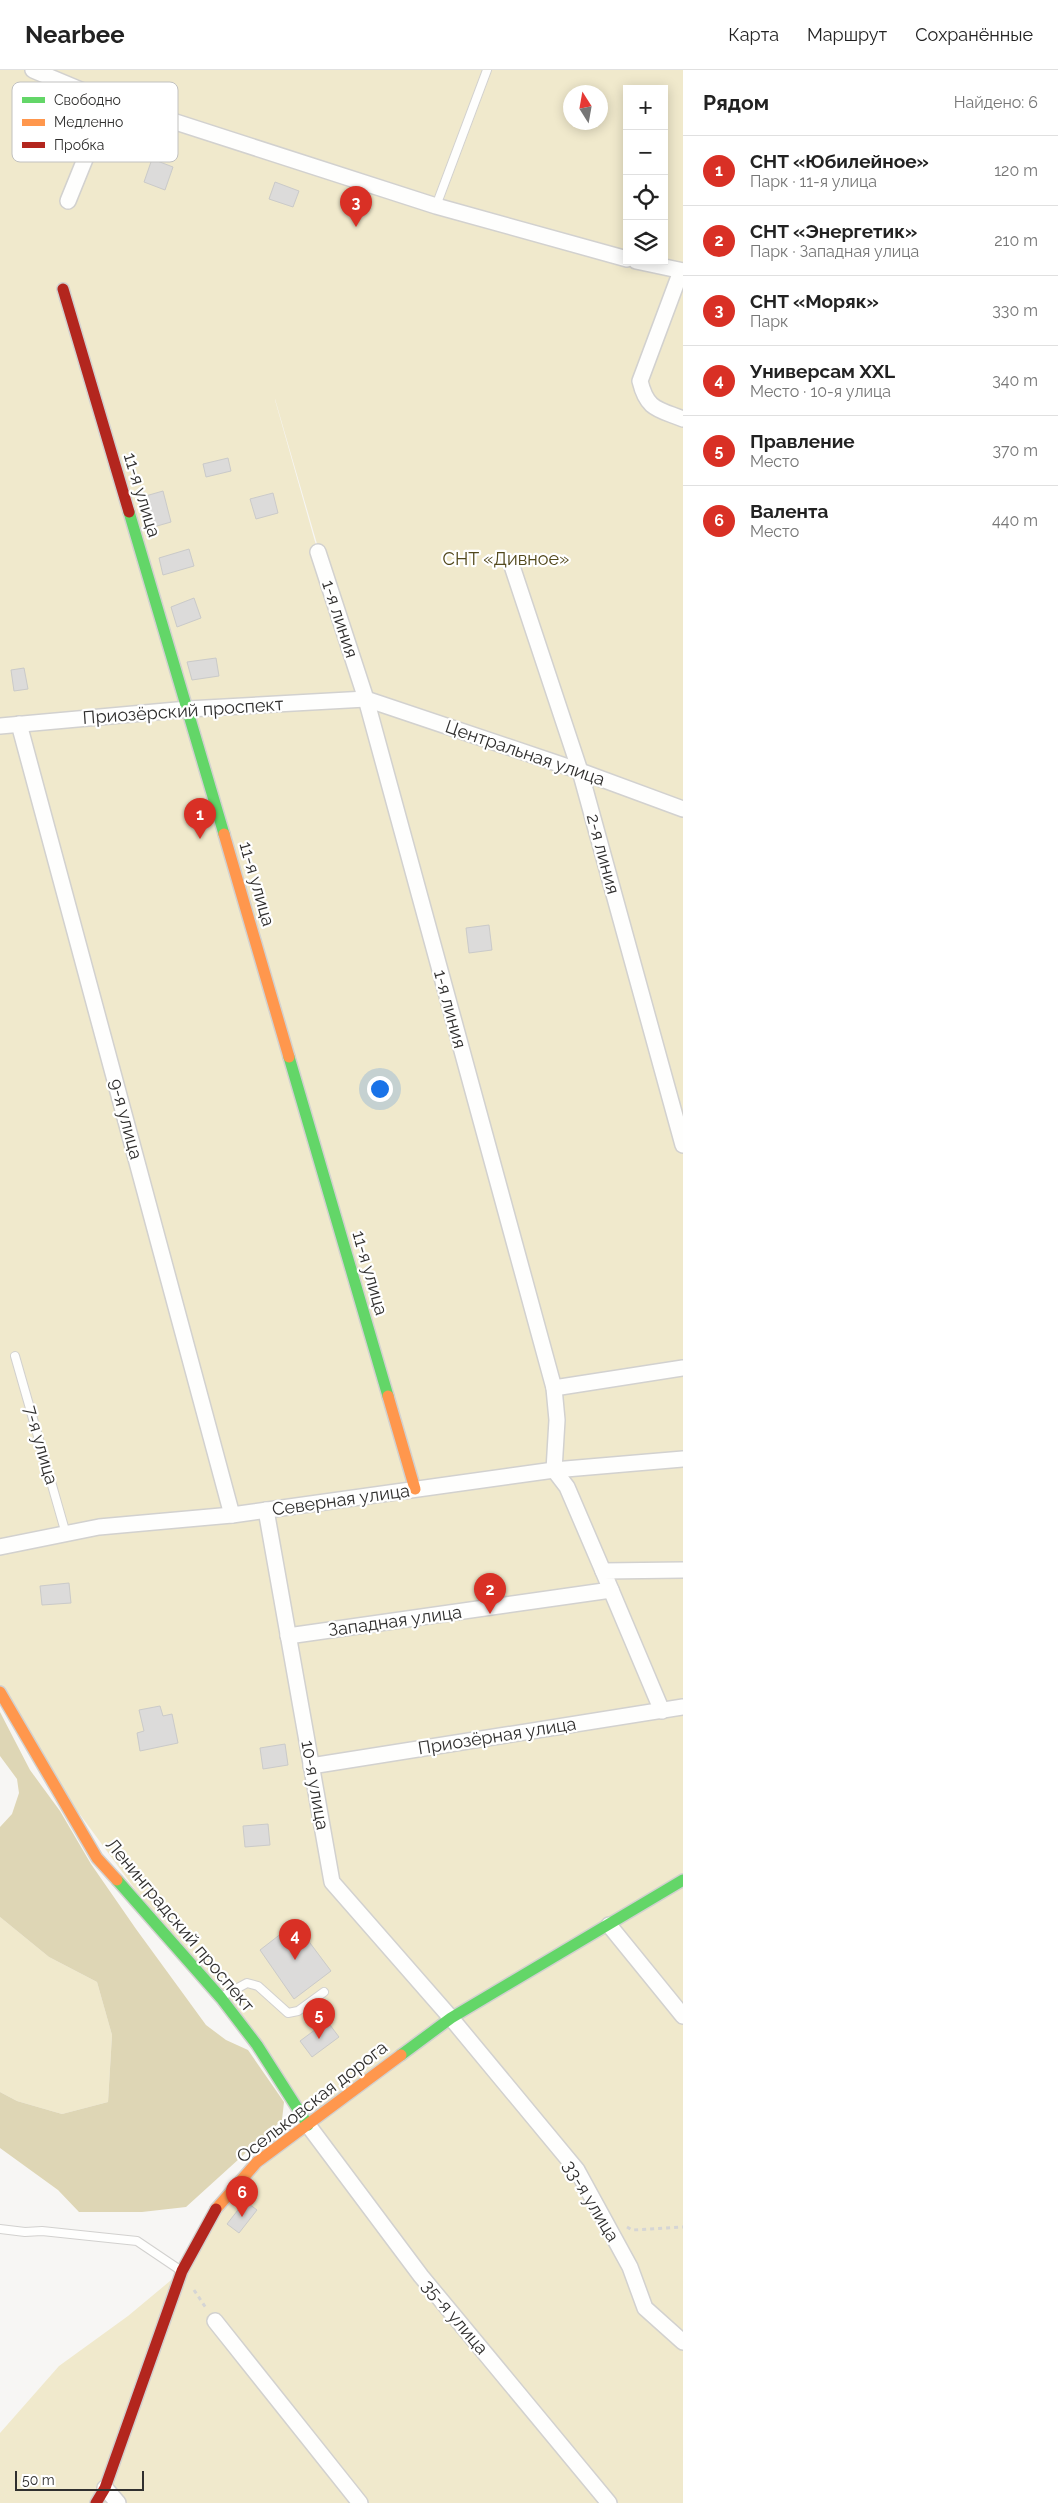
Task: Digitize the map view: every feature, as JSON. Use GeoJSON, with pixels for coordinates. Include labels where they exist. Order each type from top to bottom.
{"type":"FeatureCollection","features":[{"type":"Feature","properties":{"kind":"street"},"geometry":{"type":"LineString","coordinates":[[33,70],[63,82]]}},
{"type":"Feature","properties":{"kind":"street"},"geometry":{"type":"LineString","coordinates":[[178,122],[436,206],[623,258]]}},
{"type":"Feature","properties":{"kind":"street"},"geometry":{"type":"LineString","coordinates":[[68,200],[84,162]]}},
{"type":"Feature","properties":{"kind":"street"},"geometry":{"type":"LineString","coordinates":[[654,265],[682,271],[640,382],[644,398],[653,407],[683,419]]}},
{"type":"Feature","properties":{"kind":"street","name":"11-я улица"},"geometry":{"type":"LineString","coordinates":[[62,290],[188,709],[415,1489]]}},
{"type":"Feature","properties":{"kind":"street","name":"1-я линия"},"geometry":{"type":"LineString","coordinates":[[318,552],[366,699],[554,1388],[557,1420],[554,1470]]}},
{"type":"Feature","properties":{"kind":"street","name":"2-я линия"},"geometry":{"type":"LineString","coordinates":[[512,566],[580,771],[683,1145]]}},
{"type":"Feature","properties":{"kind":"street","name":"Приозёрский проспект"},"geometry":{"type":"LineString","coordinates":[[0,726],[188,709],[366,699]]}},
{"type":"Feature","properties":{"kind":"street","name":"Центральная улица"},"geometry":{"type":"LineString","coordinates":[[366,699],[580,771],[683,809]]}},
{"type":"Feature","properties":{"kind":"street","name":"9-я улица"},"geometry":{"type":"LineString","coordinates":[[19,724],[232,1515]]}},
{"type":"Feature","properties":{"kind":"street"},"geometry":{"type":"LineString","coordinates":[[554,1388],[683,1368]]}},
{"type":"Feature","properties":{"kind":"street","name":"Северная улица"},"geometry":{"type":"LineString","coordinates":[[0,1547],[99,1527],[232,1515],[554,1470],[683,1459]]}},
{"type":"Feature","properties":{"kind":"street"},"geometry":{"type":"LineString","coordinates":[[554,1470],[567,1487],[662,1711]]}},
{"type":"Feature","properties":{"kind":"street","name":"10-я улица"},"geometry":{"type":"LineString","coordinates":[[266,1510],[332,1882],[451,2018]]}},
{"type":"Feature","properties":{"kind":"street"},"geometry":{"type":"LineString","coordinates":[[603,1571],[683,1570]]}},
{"type":"Feature","properties":{"kind":"street","name":"Западная улица"},"geometry":{"type":"LineString","coordinates":[[288,1636],[611,1590]]}},
{"type":"Feature","properties":{"kind":"street","name":"Ленинградский проспект"},"geometry":{"type":"LineString","coordinates":[[0,1692],[97,1858],[221,1998],[257,2045],[308,2125]]}},
{"type":"Feature","properties":{"kind":"street","name":"Приозёрная улица"},"geometry":{"type":"LineString","coordinates":[[311,1766],[662,1711],[683,1706]]}},
{"type":"Feature","properties":{"kind":"street","name":"Осельковская дорога"},"geometry":{"type":"LineString","coordinates":[[96,2503],[105,2488],[182,2271],[212,2213],[257,2162],[451,2018],[683,1880]]}},
{"type":"Feature","properties":{"kind":"street"},"geometry":{"type":"LineString","coordinates":[[609,1924],[683,2016]]}},
{"type":"Feature","properties":{"kind":"street","name":"33-я улица"},"geometry":{"type":"LineString","coordinates":[[451,2018],[577,2170],[630,2267],[645,2308],[683,2342]]}},
{"type":"Feature","properties":{"kind":"street","name":"35-я улица"},"geometry":{"type":"LineString","coordinates":[[308,2125],[421,2276],[609,2503]]}},
{"type":"Feature","properties":{"kind":"street"},"geometry":{"type":"LineString","coordinates":[[215,2321],[360,2503]]}},
{"type":"Feature","properties":{"kind":"street"},"geometry":{"type":"LineString","coordinates":[[105,2488],[118,2503]]}},
{"type":"Feature","properties":{"kind":"lane"},"geometry":{"type":"LineString","coordinates":[[436,206],[487,70]]}},
{"type":"Feature","properties":{"kind":"lane","name":"7-я улица"},"geometry":{"type":"LineString","coordinates":[[15,1356],[66,1534]]}},
{"type":"Feature","properties":{"kind":"lane"},"geometry":{"type":"LineString","coordinates":[[221,1998],[247,1983],[258,1986],[288,2013],[298,2011],[324,1992]]}},
{"type":"Feature","properties":{"kind":"lane"},"geometry":{"type":"LineString","coordinates":[[0,2229],[25,2232],[42,2231],[137,2241],[182,2271]]}},
{"type":"Feature","properties":{"kind":"path"},"geometry":{"type":"LineString","coordinates":[[625,2225],[632,2230],[683,2227]]}},
{"type":"Feature","properties":{"kind":"green space","name":"СНТ «Дивное»"},"geometry":{"type":"Polygon","coordinates":[[[0,70],[683,70],[683,2503],[0,2503],[0,2433],[59,2366],[128,2316],[182,2271],[212,2213],[308,2125],[29,1745],[0,1689],[0,70]],[[275,399],[554,1388],[560,1382],[275,399]]]}},
{"type":"Feature","properties":{"kind":"green space"},"geometry":{"type":"Polygon","coordinates":[[[0,1917],[49,1957],[97,1982],[112,2035],[108,2102],[62,2114],[17,2101],[0,2092],[0,1917]]]}},
{"type":"Feature","properties":{"kind":"shaded area"},"geometry":{"type":"Polygon","coordinates":[[[0,1712],[30,1770],[60,1811],[91,1864],[136,1929],[206,2025],[226,2040],[248,2050],[284,2102],[282,2120],[186,2207],[142,2212],[79,2212],[58,2190],[0,2148],[0,2092],[17,2101],[62,2114],[108,2102],[112,2035],[97,1982],[49,1957],[0,1917],[0,1827],[12,1814],[19,1793],[17,1779],[0,1756],[0,1712]]]}},
{"type":"Feature","properties":{"kind":"building"},"geometry":{"type":"Polygon","coordinates":[[[151,162],[160,162],[173,167],[165,190],[144,182],[151,162]]]}},
{"type":"Feature","properties":{"kind":"building"},"geometry":{"type":"Polygon","coordinates":[[[275,182],[299,191],[293,207],[269,199],[275,182]]]}},
{"type":"Feature","properties":{"kind":"building"},"geometry":{"type":"Polygon","coordinates":[[[228,458],[231,471],[206,477],[203,464],[228,458]]]}},
{"type":"Feature","properties":{"kind":"building"},"geometry":{"type":"Polygon","coordinates":[[[163,491],[171,522],[150,528],[142,497],[163,491]]]}},
{"type":"Feature","properties":{"kind":"building"},"geometry":{"type":"Polygon","coordinates":[[[273,493],[278,513],[256,519],[250,499],[273,493]]]}},
{"type":"Feature","properties":{"kind":"building"},"geometry":{"type":"Polygon","coordinates":[[[189,549],[194,566],[163,575],[159,558],[189,549]]]}},
{"type":"Feature","properties":{"kind":"building"},"geometry":{"type":"Polygon","coordinates":[[[194,598],[201,618],[177,627],[171,607],[194,598]]]}},
{"type":"Feature","properties":{"kind":"building"},"geometry":{"type":"Polygon","coordinates":[[[216,658],[219,676],[192,680],[187,662],[216,658]]]}},
{"type":"Feature","properties":{"kind":"building"},"geometry":{"type":"Polygon","coordinates":[[[24,668],[28,689],[14,691],[11,670],[24,668]]]}},
{"type":"Feature","properties":{"kind":"building"},"geometry":{"type":"Polygon","coordinates":[[[489,925],[492,950],[469,953],[466,928],[489,925]]]}},
{"type":"Feature","properties":{"kind":"building"},"geometry":{"type":"Polygon","coordinates":[[[69,1583],[71,1603],[42,1605],[40,1586],[69,1583]]]}},
{"type":"Feature","properties":{"kind":"building"},"geometry":{"type":"Polygon","coordinates":[[[160,1706],[163,1716],[172,1714],[178,1743],[140,1751],[137,1733],[144,1731],[139,1710],[160,1706]]]}},
{"type":"Feature","properties":{"kind":"building"},"geometry":{"type":"Polygon","coordinates":[[[285,1744],[288,1765],[263,1769],[260,1748],[285,1744]]]}},
{"type":"Feature","properties":{"kind":"building"},"geometry":{"type":"Polygon","coordinates":[[[268,1824],[270,1845],[245,1847],[243,1826],[268,1824]]]}},
{"type":"Feature","properties":{"kind":"building"},"geometry":{"type":"Polygon","coordinates":[[[295,1923],[331,1971],[294,1999],[260,1950],[295,1923]]]}},
{"type":"Feature","properties":{"kind":"building"},"geometry":{"type":"Polygon","coordinates":[[[327,2021],[339,2037],[312,2057],[300,2041],[327,2021]]]}},
{"type":"Feature","properties":{"kind":"building"},"geometry":{"type":"Polygon","coordinates":[[[245,2201],[257,2210],[239,2233],[227,2224],[245,2201]]]}},
{"type":"Feature","properties":{"kind":"traffic: fast"},"geometry":{"type":"LineString","coordinates":[[129,512],[224,834]]}},
{"type":"Feature","properties":{"kind":"traffic: fast"},"geometry":{"type":"LineString","coordinates":[[289,1057],[388,1396]]}},
{"type":"Feature","properties":{"kind":"traffic: fast"},"geometry":{"type":"LineString","coordinates":[[117,1880],[221,1998],[257,2045],[308,2125]]}},
{"type":"Feature","properties":{"kind":"traffic: fast"},"geometry":{"type":"LineString","coordinates":[[401,2055],[451,2018],[683,1880]]}},
{"type":"Feature","properties":{"kind":"traffic: slow"},"geometry":{"type":"LineString","coordinates":[[224,834],[289,1057]]}},
{"type":"Feature","properties":{"kind":"traffic: slow"},"geometry":{"type":"LineString","coordinates":[[388,1396],[415,1489]]}},
{"type":"Feature","properties":{"kind":"traffic: slow"},"geometry":{"type":"LineString","coordinates":[[0,1692],[97,1858],[117,1880]]}},
{"type":"Feature","properties":{"kind":"traffic: slow"},"geometry":{"type":"LineString","coordinates":[[216,2209],[257,2162],[401,2055]]}},
{"type":"Feature","properties":{"kind":"traffic: jam"},"geometry":{"type":"LineString","coordinates":[[63,289],[129,512]]}},
{"type":"Feature","properties":{"kind":"traffic: jam"},"geometry":{"type":"LineString","coordinates":[[96,2503],[105,2488],[182,2271],[216,2209]]}},
{"type":"Feature","properties":{"kind":"place","name":"СНТ «Моряк»"},"geometry":{"type":"Point","coordinates":[356,227]}},
{"type":"Feature","properties":{"kind":"place","name":"СНТ «Юбилейное»"},"geometry":{"type":"Point","coordinates":[200,839]}},
{"type":"Feature","properties":{"kind":"place","name":"СНТ «Энергетик»"},"geometry":{"type":"Point","coordinates":[490,1614]}},
{"type":"Feature","properties":{"kind":"place","name":"Универсам XXL"},"geometry":{"type":"Point","coordinates":[295,1960]}},
{"type":"Feature","properties":{"kind":"place","name":"Правление"},"geometry":{"type":"Point","coordinates":[319,2039]}},
{"type":"Feature","properties":{"kind":"place","name":"Валента"},"geometry":{"type":"Point","coordinates":[242,2217]}}]}
